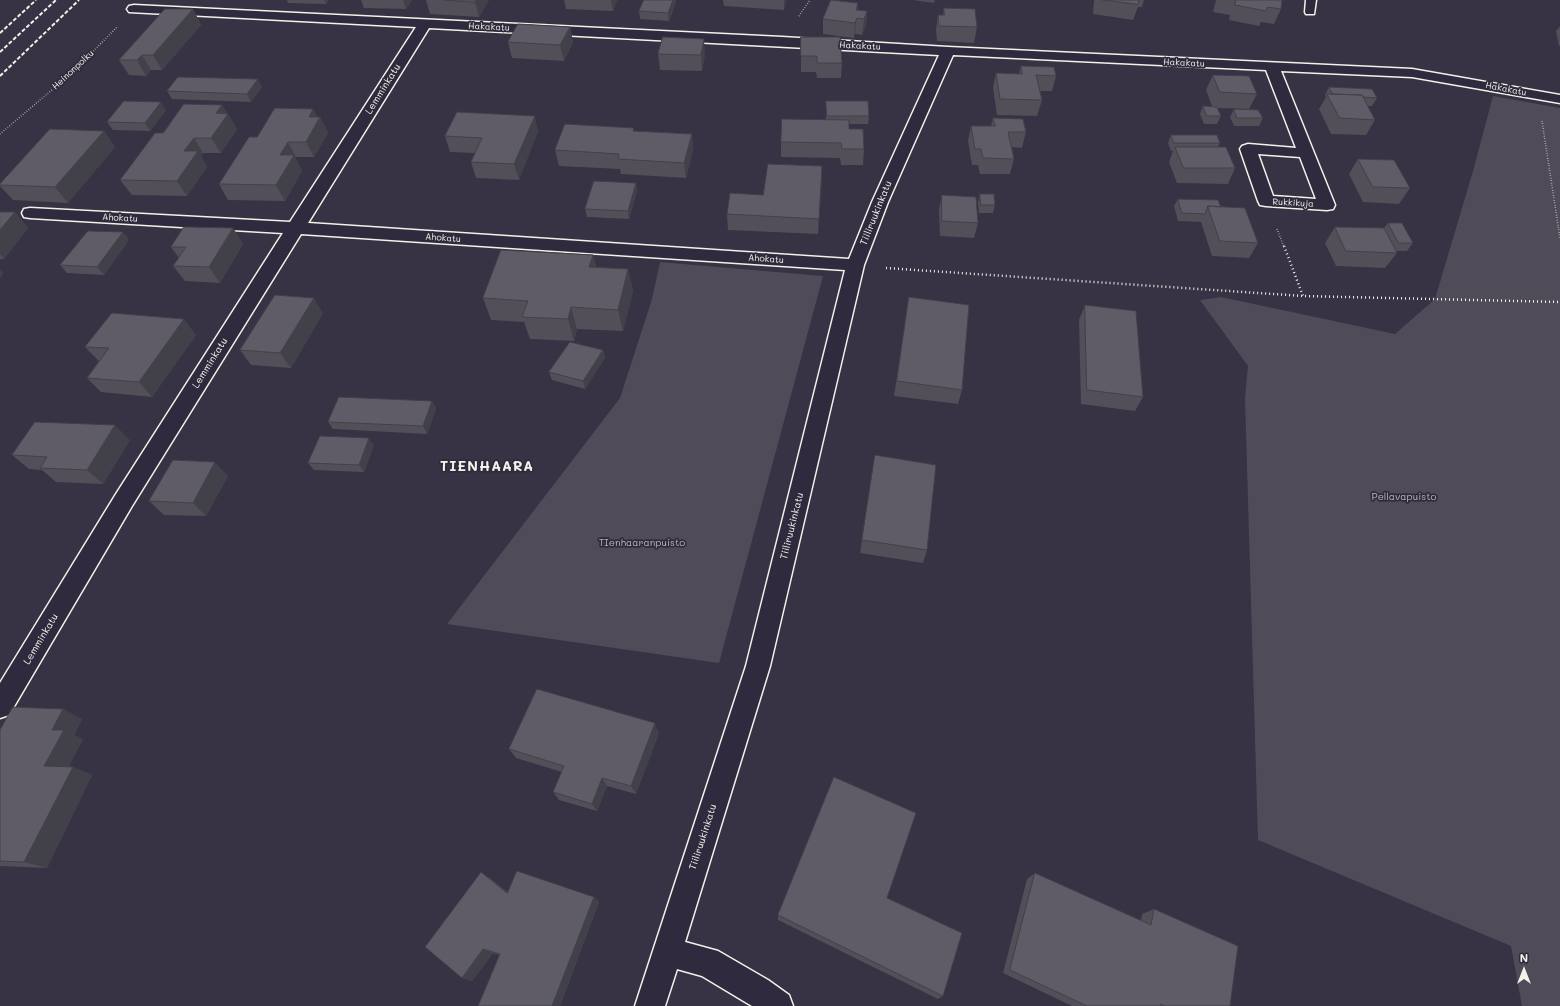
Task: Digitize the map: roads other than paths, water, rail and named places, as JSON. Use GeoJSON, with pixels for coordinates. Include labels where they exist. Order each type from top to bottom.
{"type":"FeatureCollection","features":[{"type":"Feature","properties":{"kind":"street","name":"Hakakatu"},"geometry":{"type":"LineString","coordinates":[[138,4],[425,24],[1412,73],[1560,99]]}},
{"type":"Feature","properties":{"kind":"street","name":"Lemminkatu"},"geometry":{"type":"LineString","coordinates":[[0,706],[124,500],[425,24]]}},
{"type":"Feature","properties":{"kind":"street","name":"Tiiliruukinkatu"},"geometry":{"type":"LineString","coordinates":[[650,1006],[758,666],[855,265],[880,202],[948,51]]}},
{"type":"Feature","properties":{"kind":"street","name":"Rukkikuja"},"geometry":{"type":"LineString","coordinates":[[1272,67],[1327,204],[1266,201],[1248,149],[1305,152]]}},
{"type":"Feature","properties":{"kind":"street","name":"Ahokatu"},"geometry":{"type":"LineString","coordinates":[[30,213],[295,228],[855,265]]}},
{"type":"Feature","properties":{"kind":"street"},"geometry":{"type":"LineString","coordinates":[[667,952],[707,962],[757,991],[778,1006]]}},
{"type":"Feature","properties":{"kind":"lane"},"geometry":{"type":"LineString","coordinates":[[1310,12],[1311,0]]}},
{"type":"Feature","properties":{"kind":"railway"},"geometry":{"type":"LineString","coordinates":[[0,33],[36,0]]}},
{"type":"Feature","properties":{"kind":"railway"},"geometry":{"type":"LineString","coordinates":[[0,52],[56,0]]}},
{"type":"Feature","properties":{"kind":"railway"},"geometry":{"type":"LineString","coordinates":[[0,76],[79,0]]}},
{"type":"Feature","properties":{"kind":"district","name":"TIENHAARA"},"geometry":{"type":"Point","coordinates":[487,467]}},
{"type":"Feature","properties":{"kind":"park label","name":"Pellavapuisto"},"geometry":{"type":"Point","coordinates":[1404,497]}},
{"type":"Feature","properties":{"kind":"park label","name":"TIenhaaranpuisto"},"geometry":{"type":"Point","coordinates":[642,543]}}]}
